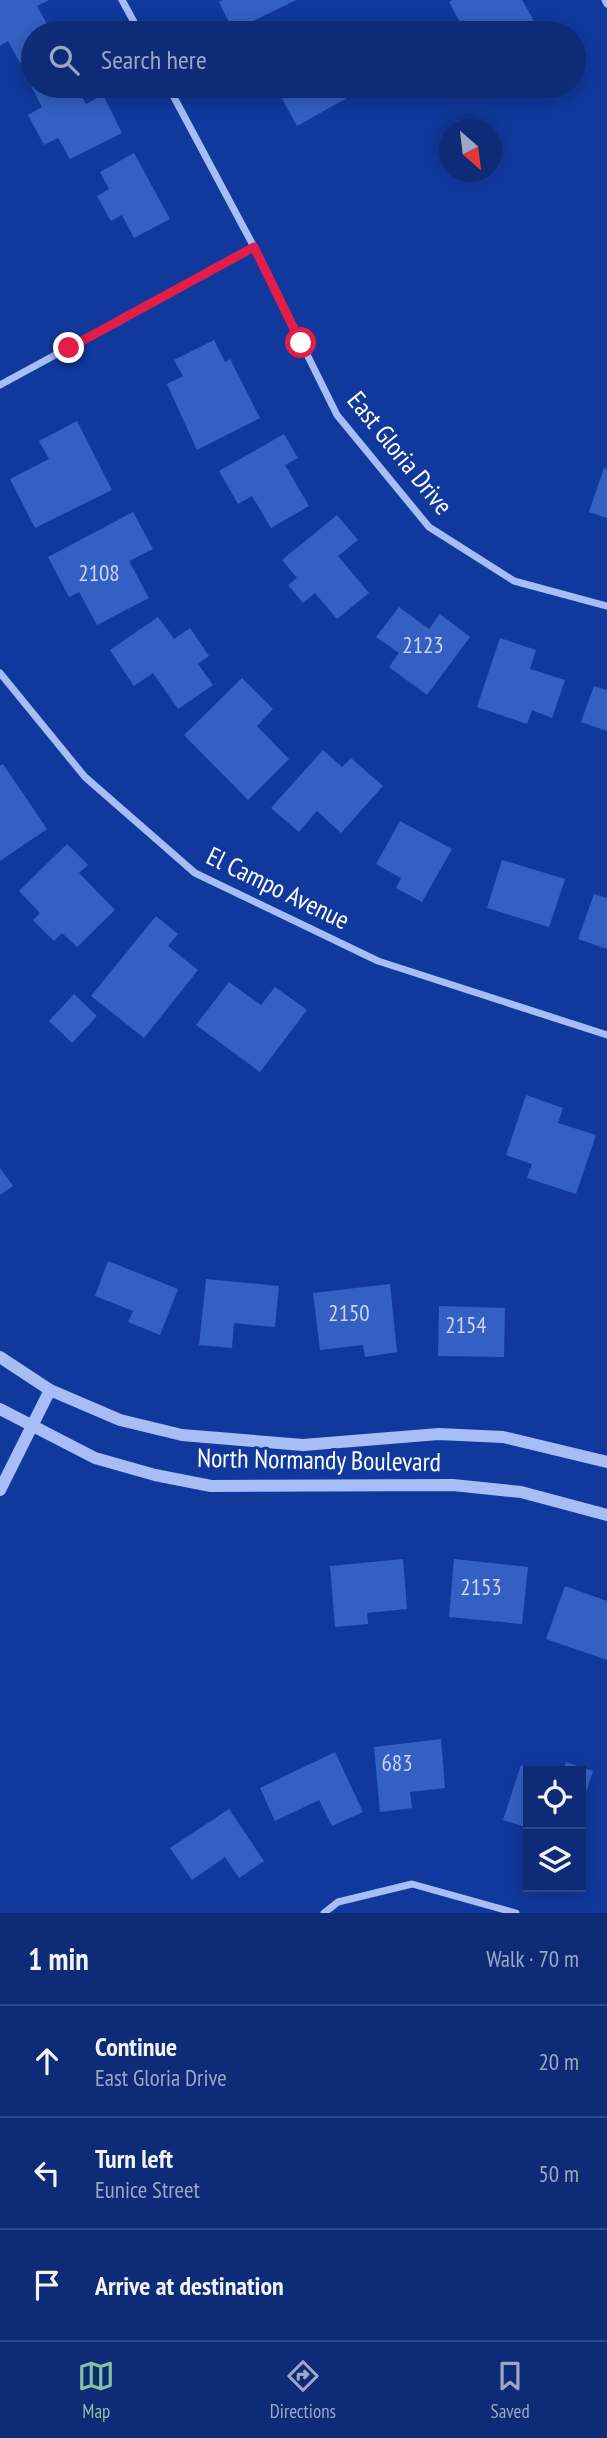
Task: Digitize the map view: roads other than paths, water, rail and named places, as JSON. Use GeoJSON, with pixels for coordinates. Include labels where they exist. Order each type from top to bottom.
{"type":"FeatureCollection","features":[{"type":"Feature","properties":{"kind":"street"},"geometry":{"type":"LineString","coordinates":[[122,0],[133,21]]}},
{"type":"Feature","properties":{"kind":"street","name":"East Gloria Drive"},"geometry":{"type":"LineString","coordinates":[[174,98],[254,247],[337,415],[429,527],[514,581],[607,607]]}},
{"type":"Feature","properties":{"kind":"street"},"geometry":{"type":"LineString","coordinates":[[0,385],[254,247]]}},
{"type":"Feature","properties":{"kind":"street","name":"El Campo Avenue"},"geometry":{"type":"LineString","coordinates":[[0,673],[85,777],[195,873],[377,961],[607,1035]]}},
{"type":"Feature","properties":{"kind":"street","name":"North Normandy Boulevard"},"geometry":{"type":"LineString","coordinates":[[0,1357],[50,1390],[120,1420],[193,1436],[303,1445],[439,1434],[503,1437],[607,1462]]}},
{"type":"Feature","properties":{"kind":"street"},"geometry":{"type":"LineString","coordinates":[[0,1490],[50,1390]]}},
{"type":"Feature","properties":{"kind":"street","name":"North Normandy Boulevard"},"geometry":{"type":"LineString","coordinates":[[0,1409],[94,1458],[155,1475],[211,1486],[453,1485],[521,1492],[607,1515]]}},
{"type":"Feature","properties":{"kind":"street"},"geometry":{"type":"LineString","coordinates":[[324,1913],[338,1902],[412,1884],[516,1913]]}}]}
